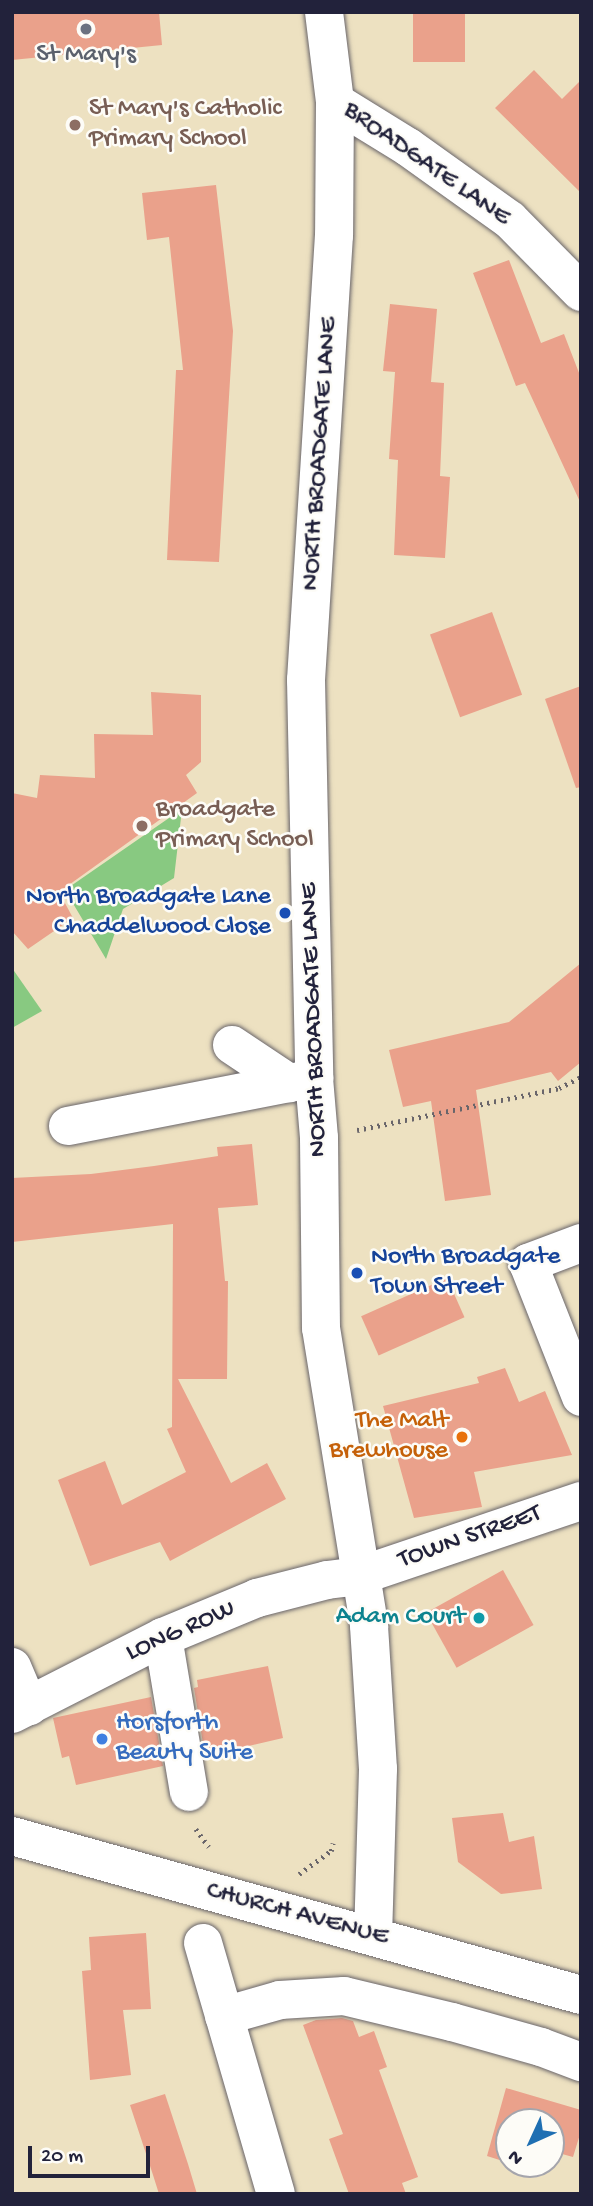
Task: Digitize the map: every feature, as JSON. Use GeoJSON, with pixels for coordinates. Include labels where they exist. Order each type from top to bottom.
{"type":"FeatureCollection","features":[{"type":"Feature","properties":{"kind":"street","name":"BROADGATE LANE"},"geometry":{"type":"LineString","coordinates":[[324,12],[335,102],[408,147],[510,220],[581,292]]}},
{"type":"Feature","properties":{"kind":"street","name":"NORTH BROADGATE LANE"},"geometry":{"type":"LineString","coordinates":[[335,102],[334,235],[329,359],[306,680],[302,1081],[319,1138],[321,1328],[369,1626],[379,1769],[373,1936]]}},
{"type":"Feature","properties":{"kind":"street"},"geometry":{"type":"LineString","coordinates":[[232,1045],[302,1081]]}},
{"type":"Feature","properties":{"kind":"street"},"geometry":{"type":"LineString","coordinates":[[68,1126],[302,1081]]}},
{"type":"Feature","properties":{"kind":"street"},"geometry":{"type":"LineString","coordinates":[[581,1243],[528,1263],[581,1397]]}},
{"type":"Feature","properties":{"kind":"street","name":"TOWN STREET"},"geometry":{"type":"LineString","coordinates":[[359,1576],[581,1501]]}},
{"type":"Feature","properties":{"kind":"street","name":"LONG ROW"},"geometry":{"type":"LineString","coordinates":[[21,1711],[163,1637],[257,1598],[327,1580],[359,1576]]}},
{"type":"Feature","properties":{"kind":"street"},"geometry":{"type":"LineString","coordinates":[[163,1637],[189,1792]]}},
{"type":"Feature","properties":{"kind":"street"},"geometry":{"type":"LineString","coordinates":[[12,1667],[21,1711]]}},
{"type":"Feature","properties":{"kind":"street","name":"CHURCH AVENUE"},"geometry":{"type":"LineString","coordinates":[[12,1836],[581,1995]]}},
{"type":"Feature","properties":{"kind":"street"},"geometry":{"type":"LineString","coordinates":[[203,1943],[276,2194]]}},
{"type":"Feature","properties":{"kind":"street"},"geometry":{"type":"LineString","coordinates":[[224,2016],[279,2000],[344,1996],[452,2022],[541,2047],[581,2062]]}},
{"type":"Feature","properties":{"kind":"path"},"geometry":{"type":"LineString","coordinates":[[319,1138],[559,1088],[581,1077]]}},
{"type":"Feature","properties":{"kind":"path"},"geometry":{"type":"LineString","coordinates":[[189,1792],[188,1816],[203,1842],[211,1849]]}},
{"type":"Feature","properties":{"kind":"path"},"geometry":{"type":"LineString","coordinates":[[287,1874],[299,1875],[331,1851],[334,1840]]}},
{"type":"Feature","properties":{"kind":"green space"},"geometry":{"type":"Polygon","coordinates":[[[182,809],[174,878],[123,909],[106,959],[65,890],[182,809]]]}},
{"type":"Feature","properties":{"kind":"green space"},"geometry":{"type":"Polygon","coordinates":[[[12,968],[42,1011],[12,1028],[12,968]]]}},
{"type":"Feature","properties":{"kind":"building","name":"St Mary's"},"geometry":{"type":"Polygon","coordinates":[[[12,12],[159,12],[162,45],[12,60],[12,12]]]}},
{"type":"Feature","properties":{"kind":"building"},"geometry":{"type":"Polygon","coordinates":[[[413,12],[465,12],[465,62],[413,62],[413,12]]]}},
{"type":"Feature","properties":{"kind":"building"},"geometry":{"type":"Polygon","coordinates":[[[534,70],[562,99],[581,80],[581,193],[495,108],[534,70]]]}},
{"type":"Feature","properties":{"kind":"building"},"geometry":{"type":"Polygon","coordinates":[[[216,185],[233,331],[219,562],[167,560],[176,370],[183,370],[169,237],[147,240],[142,193],[216,185]]]}},
{"type":"Feature","properties":{"kind":"building"},"geometry":{"type":"Polygon","coordinates":[[[509,260],[541,343],[564,334],[581,378],[581,504],[525,383],[516,386],[473,273],[509,260]]]}},
{"type":"Feature","properties":{"kind":"building"},"geometry":{"type":"Polygon","coordinates":[[[390,304],[437,309],[431,382],[444,383],[440,476],[450,477],[445,558],[394,555],[398,460],[389,459],[395,372],[383,371],[390,304]]]}},
{"type":"Feature","properties":{"kind":"building"},"geometry":{"type":"Polygon","coordinates":[[[492,612],[522,695],[460,717],[430,635],[492,612]]]}},
{"type":"Feature","properties":{"kind":"building"},"geometry":{"type":"Polygon","coordinates":[[[581,686],[581,787],[576,788],[545,699],[581,686]]]}},
{"type":"Feature","properties":{"kind":"building"},"geometry":{"type":"Polygon","coordinates":[[[151,692],[201,695],[201,762],[186,775],[197,793],[59,892],[73,918],[28,949],[12,931],[12,793],[37,798],[40,775],[95,778],[94,734],[153,735],[151,692]]]}},
{"type":"Feature","properties":{"kind":"building"},"geometry":{"type":"Polygon","coordinates":[[[581,963],[581,1062],[558,1081],[551,1072],[476,1090],[491,1195],[445,1201],[431,1101],[403,1107],[389,1050],[509,1022],[581,963]]]}},
{"type":"Feature","properties":{"kind":"building"},"geometry":{"type":"Polygon","coordinates":[[[252,1144],[258,1205],[218,1208],[225,1281],[228,1281],[227,1379],[178,1379],[231,1483],[267,1463],[286,1499],[170,1561],[160,1542],[90,1566],[58,1480],[105,1461],[122,1505],[186,1472],[167,1429],[172,1427],[173,1224],[12,1242],[12,1178],[91,1174],[154,1166],[218,1156],[217,1147],[252,1144]]]}},
{"type":"Feature","properties":{"kind":"building"},"geometry":{"type":"Polygon","coordinates":[[[447,1278],[464,1317],[379,1356],[361,1316],[447,1278]]]}},
{"type":"Feature","properties":{"kind":"building","name":"The Malt Brewhouse"},"geometry":{"type":"Polygon","coordinates":[[[505,1368],[519,1402],[545,1391],[572,1455],[474,1472],[482,1507],[414,1518],[383,1406],[479,1383],[477,1377],[505,1368]]]}},
{"type":"Feature","properties":{"kind":"building","name":"Adam Court"},"geometry":{"type":"Polygon","coordinates":[[[503,1570],[534,1625],[457,1668],[426,1613],[503,1570]]]}},
{"type":"Feature","properties":{"kind":"building"},"geometry":{"type":"Polygon","coordinates":[[[268,1666],[283,1738],[205,1756],[194,1688],[198,1687],[197,1680],[268,1666]]]}},
{"type":"Feature","properties":{"kind":"building"},"geometry":{"type":"Polygon","coordinates":[[[151,1697],[163,1766],[76,1785],[69,1756],[62,1758],[53,1718],[151,1697]]]}},
{"type":"Feature","properties":{"kind":"building"},"geometry":{"type":"Polygon","coordinates":[[[503,1813],[509,1842],[534,1836],[542,1889],[501,1894],[458,1862],[452,1818],[503,1813]]]}},
{"type":"Feature","properties":{"kind":"building"},"geometry":{"type":"Polygon","coordinates":[[[146,1933],[151,2009],[123,2010],[131,2075],[90,2080],[82,1971],[91,1970],[89,1937],[146,1933]]]}},
{"type":"Feature","properties":{"kind":"building"},"geometry":{"type":"Polygon","coordinates":[[[342,2018],[353,2021],[359,2037],[374,2031],[387,2067],[379,2070],[418,2177],[402,2183],[406,2194],[349,2194],[329,2139],[343,2134],[303,2025],[316,2020],[342,2018]]]}},
{"type":"Feature","properties":{"kind":"building"},"geometry":{"type":"Polygon","coordinates":[[[506,2088],[581,2110],[581,2131],[573,2157],[565,2155],[565,2108],[500,2108],[506,2088]]]}},
{"type":"Feature","properties":{"kind":"building"},"geometry":{"type":"Polygon","coordinates":[[[165,2094],[197,2194],[159,2194],[130,2105],[165,2094]]]}},
{"type":"Feature","properties":{"kind":"building"},"geometry":{"type":"Polygon","coordinates":[[[495,2127],[495,2159],[487,2156],[495,2127]]]}},
{"type":"Feature","properties":{"kind":"place","name":"St Mary's"},"geometry":{"type":"Point","coordinates":[86,29]}},
{"type":"Feature","properties":{"kind":"place","name":"St Mary's Catholic Primary School"},"geometry":{"type":"Point","coordinates":[75,125]}},
{"type":"Feature","properties":{"kind":"place","name":"Broadgate Primary School"},"geometry":{"type":"Point","coordinates":[142,826]}},
{"type":"Feature","properties":{"kind":"place","name":"North Broadgate Lane Chaddelwood Close"},"geometry":{"type":"Point","coordinates":[285,913]}},
{"type":"Feature","properties":{"kind":"place","name":"North Broadgate Town Street"},"geometry":{"type":"Point","coordinates":[357,1273]}},
{"type":"Feature","properties":{"kind":"place","name":"The Malt Brewhouse"},"geometry":{"type":"Point","coordinates":[462,1437]}},
{"type":"Feature","properties":{"kind":"place","name":"Adam Court"},"geometry":{"type":"Point","coordinates":[479,1618]}},
{"type":"Feature","properties":{"kind":"place","name":"Horsforth Beauty Suite"},"geometry":{"type":"Point","coordinates":[102,1739]}}]}
